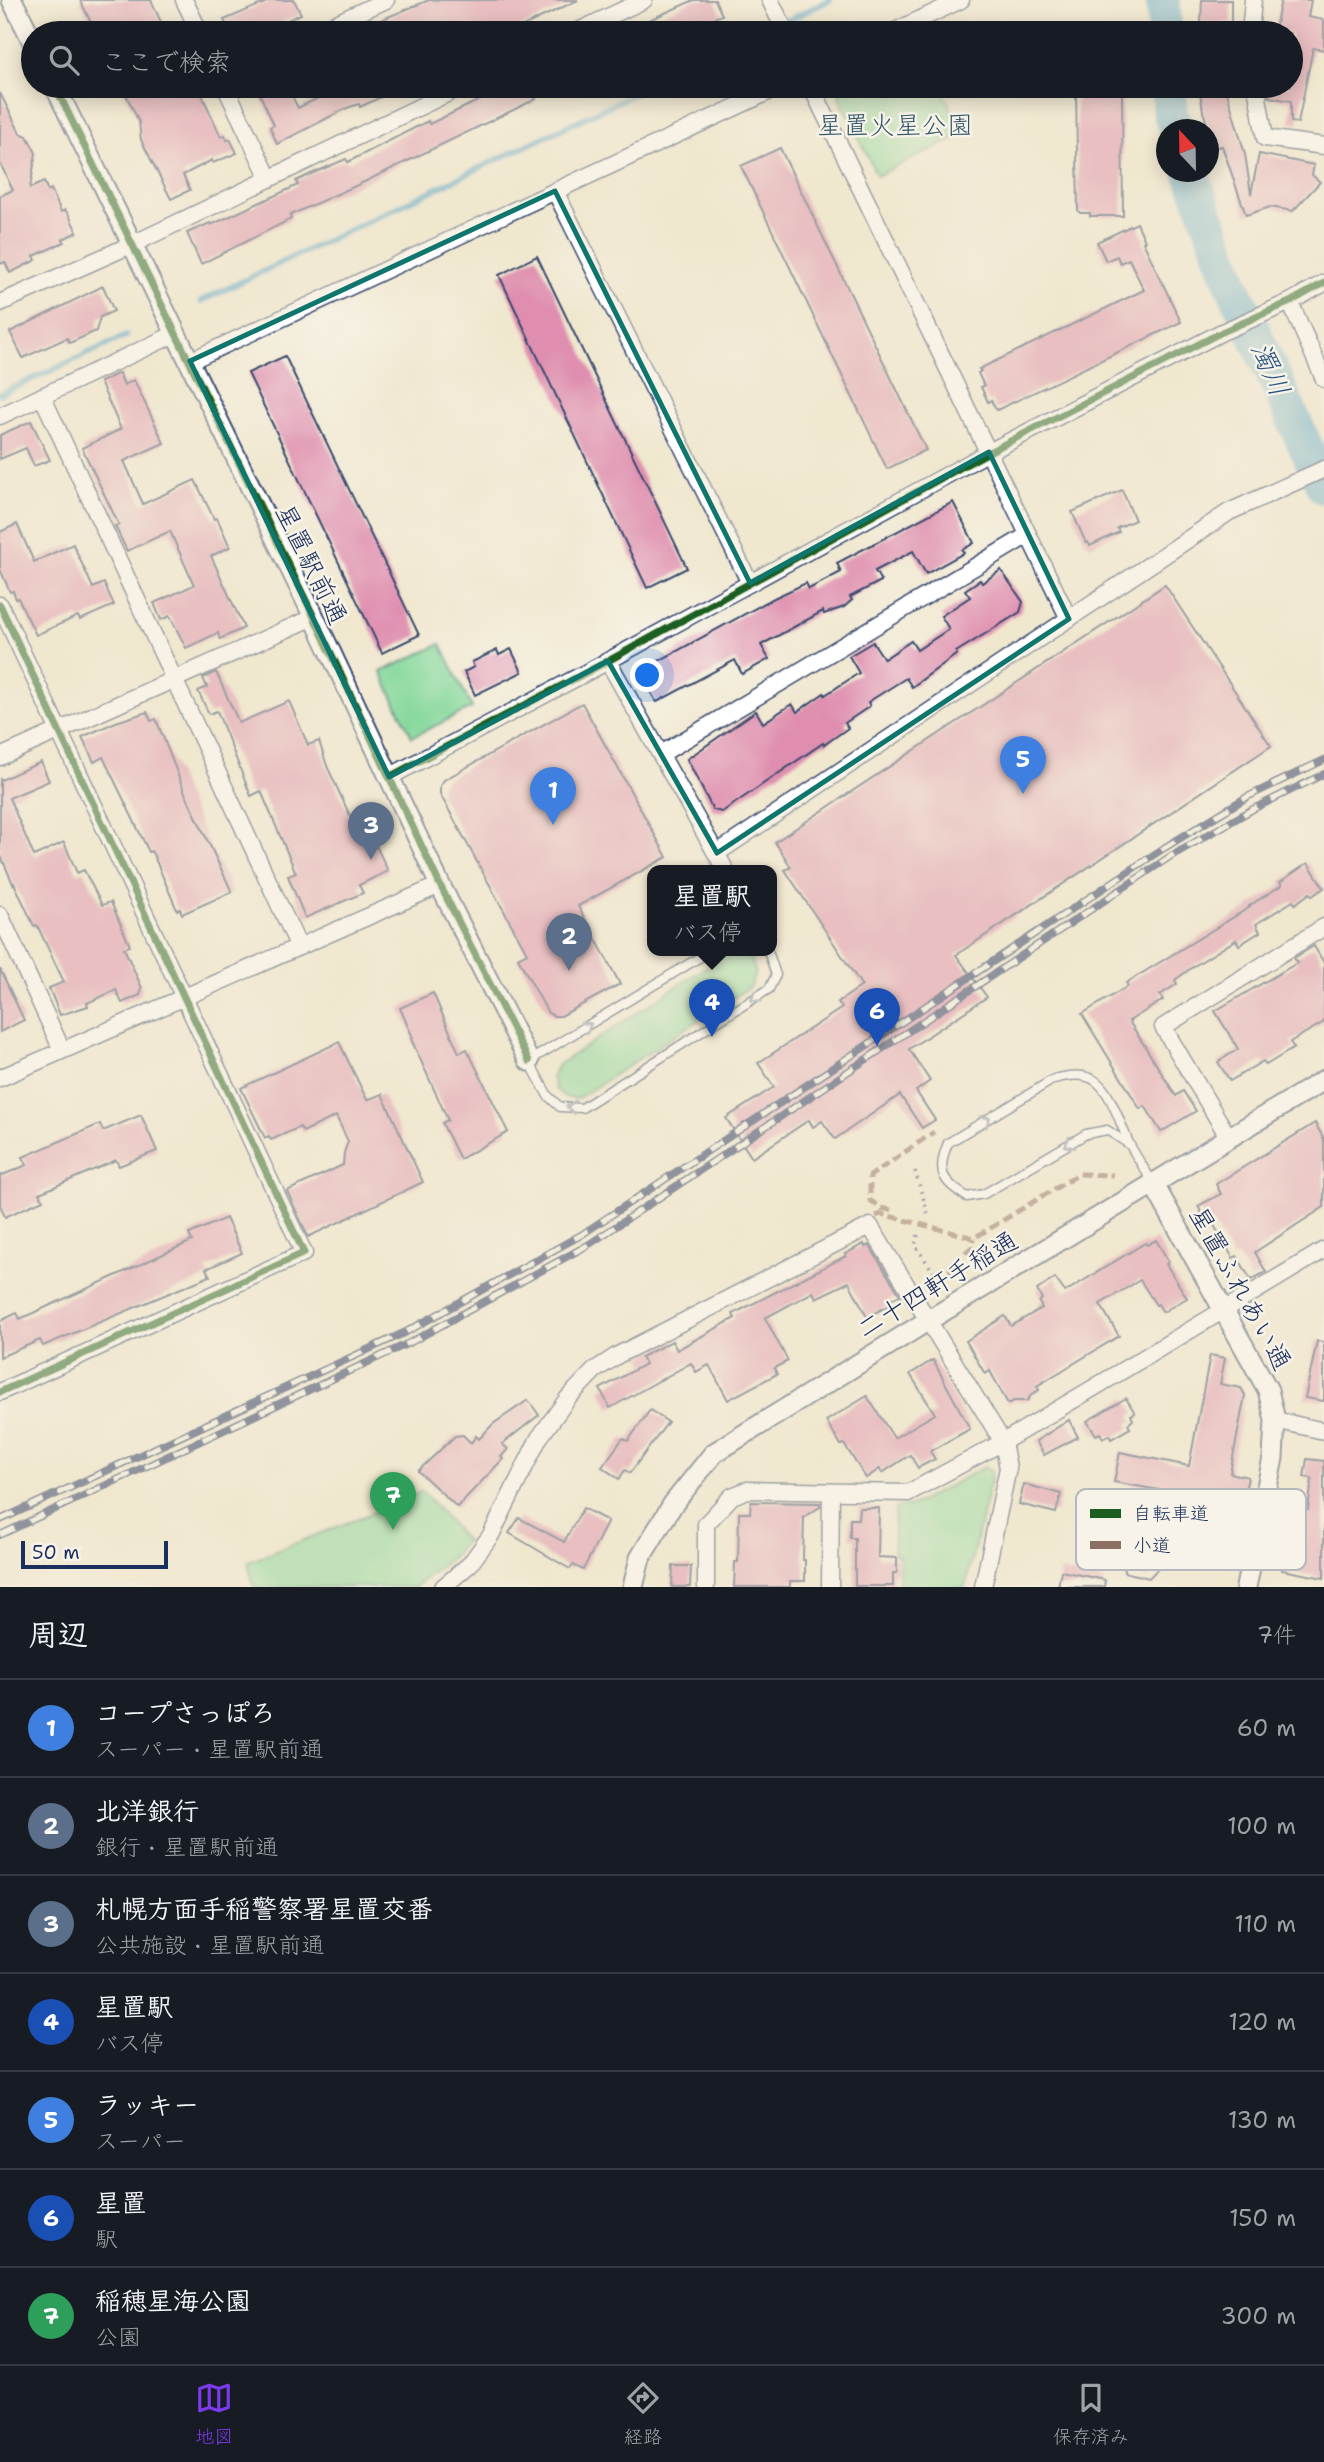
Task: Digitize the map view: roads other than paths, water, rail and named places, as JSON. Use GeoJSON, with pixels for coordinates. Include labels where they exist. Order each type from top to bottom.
{"type":"FeatureCollection","features":[{"type":"Feature","properties":{"kind":"street"},"geometry":{"type":"LineString","coordinates":[[12,0],[22,21]]}},
{"type":"Feature","properties":{"kind":"street"},"geometry":{"type":"LineString","coordinates":[[184,0],[194,21]]}},
{"type":"Feature","properties":{"kind":"street"},"geometry":{"type":"LineString","coordinates":[[341,21],[386,0]]}},
{"type":"Feature","properties":{"kind":"street"},"geometry":{"type":"LineString","coordinates":[[596,21],[626,4],[643,0]]}},
{"type":"Feature","properties":{"kind":"street"},"geometry":{"type":"LineString","coordinates":[[916,21],[961,0]]}},
{"type":"Feature","properties":{"kind":"street"},"geometry":{"type":"LineString","coordinates":[[1251,21],[1253,0]]}},
{"type":"Feature","properties":{"kind":"street","name":"星置駅前通"},"geometry":{"type":"LineString","coordinates":[[61,98],[314,617],[440,885],[529,1061]]}},
{"type":"Feature","properties":{"kind":"street"},"geometry":{"type":"LineString","coordinates":[[231,98],[269,178]]}},
{"type":"Feature","properties":{"kind":"street"},"geometry":{"type":"LineString","coordinates":[[0,303],[133,244],[439,98]]}},
{"type":"Feature","properties":{"kind":"street"},"geometry":{"type":"LineString","coordinates":[[190,360],[755,98]]}},
{"type":"Feature","properties":{"kind":"street"},"geometry":{"type":"LineString","coordinates":[[817,98],[1069,618]]}},
{"type":"Feature","properties":{"kind":"street"},"geometry":{"type":"LineString","coordinates":[[1258,98],[1265,138],[1324,146]]}},
{"type":"Feature","properties":{"kind":"street"},"geometry":{"type":"LineString","coordinates":[[555,191],[750,583]]}},
{"type":"Feature","properties":{"kind":"street"},"geometry":{"type":"LineString","coordinates":[[389,777],[608,661],[989,452],[1222,332],[1290,302],[1324,283]]}},
{"type":"Feature","properties":{"kind":"street"},"geometry":{"type":"LineString","coordinates":[[1290,302],[1324,379]]}},
{"type":"Feature","properties":{"kind":"street"},"geometry":{"type":"LineString","coordinates":[[0,416],[177,333]]}},
{"type":"Feature","properties":{"kind":"street"},"geometry":{"type":"LineString","coordinates":[[42,396],[299,947]]}},
{"type":"Feature","properties":{"kind":"street"},"geometry":{"type":"LineString","coordinates":[[717,853],[1229,512],[1324,469]]}},
{"type":"Feature","properties":{"kind":"street"},"geometry":{"type":"LineString","coordinates":[[661,754],[1028,536]]}},
{"type":"Feature","properties":{"kind":"street"},"geometry":{"type":"LineString","coordinates":[[0,605],[304,1253],[0,1392]]}},
{"type":"Feature","properties":{"kind":"street"},"geometry":{"type":"LineString","coordinates":[[0,757],[314,617]]}},
{"type":"Feature","properties":{"kind":"street"},"geometry":{"type":"LineString","coordinates":[[608,661],[723,865]]}},
{"type":"Feature","properties":{"kind":"street"},"geometry":{"type":"LineString","coordinates":[[0,1078],[440,885]]}},
{"type":"Feature","properties":{"kind":"street"},"geometry":{"type":"LineString","coordinates":[[0,915],[62,1051]]}},
{"type":"Feature","properties":{"kind":"street"},"geometry":{"type":"LineString","coordinates":[[1229,1138],[1163,1027],[1324,927]]}},
{"type":"Feature","properties":{"kind":"street","name":"二十四軒手稲通"},"geometry":{"type":"LineString","coordinates":[[633,1587],[640,1558],[666,1514],[714,1453],[1324,1080]]}},
{"type":"Feature","properties":{"kind":"street","name":"星置ふれあい通"},"geometry":{"type":"LineString","coordinates":[[1153,1183],[1268,1390],[1275,1420],[1273,1458],[1267,1489]]}},
{"type":"Feature","properties":{"kind":"street"},"geometry":{"type":"LineString","coordinates":[[443,1587],[470,1564],[491,1535],[539,1438],[568,1398],[595,1370],[618,1355],[870,1226],[1003,1442],[1007,1468],[983,1587]]}},
{"type":"Feature","properties":{"kind":"street"},"geometry":{"type":"LineString","coordinates":[[706,1587],[706,1524],[732,1496],[747,1490],[908,1493],[1003,1442],[1324,1250]]}},
{"type":"Feature","properties":{"kind":"street"},"geometry":{"type":"LineString","coordinates":[[1275,1420],[1324,1431]]}},
{"type":"Feature","properties":{"kind":"street"},"geometry":{"type":"LineString","coordinates":[[830,1587],[831,1492]]}},
{"type":"Feature","properties":{"kind":"lane"},"geometry":{"type":"LineString","coordinates":[[702,956],[529,1061],[548,1096],[560,1107],[582,1108],[769,989],[776,975],[770,956]]}},
{"type":"Feature","properties":{"kind":"lane"},"geometry":{"type":"LineString","coordinates":[[1130,1145],[1107,1130],[1086,1134],[984,1195],[967,1197],[951,1187],[941,1172],[942,1158],[948,1143],[1054,1079],[1071,1076],[1085,1077],[1097,1082],[1119,1116],[1130,1145],[1153,1183]]}},
{"type":"Feature","properties":{"kind":"waterway"},"geometry":{"type":"LineString","coordinates":[[786,21],[830,0]]}},
{"type":"Feature","properties":{"kind":"waterway","name":"濁川"},"geometry":{"type":"LineString","coordinates":[[1163,0],[1164,21]]}},
{"type":"Feature","properties":{"kind":"waterway"},"geometry":{"type":"LineString","coordinates":[[201,301],[626,98]]}},
{"type":"Feature","properties":{"kind":"waterway","name":"濁川"},"geometry":{"type":"LineString","coordinates":[[1169,98],[1172,119]]}},
{"type":"Feature","properties":{"kind":"waterway","name":"濁川"},"geometry":{"type":"LineString","coordinates":[[1195,182],[1232,284],[1324,487]]}},
{"type":"Feature","properties":{"kind":"waterway"},"geometry":{"type":"LineString","coordinates":[[0,394],[126,336]]}},
{"type":"Feature","properties":{"kind":"railway"},"geometry":{"type":"LineString","coordinates":[[0,1520],[406,1332],[581,1235],[1164,848],[1247,797],[1324,760]]}},
{"type":"Feature","properties":{"kind":"railway"},"geometry":{"type":"LineString","coordinates":[[0,1535],[411,1342],[588,1245],[1171,856],[1253,809],[1324,774]]}},
{"type":"Feature","properties":{"kind":"place","name":"ラッキー"},"geometry":{"type":"Point","coordinates":[1023,794]}},
{"type":"Feature","properties":{"kind":"place","name":"コープさっぽろ"},"geometry":{"type":"Point","coordinates":[553,825]}},
{"type":"Feature","properties":{"kind":"place","name":"札幌方面手稲警察署星置交番"},"geometry":{"type":"Point","coordinates":[371,860]}},
{"type":"Feature","properties":{"kind":"place","name":"北洋銀行"},"geometry":{"type":"Point","coordinates":[569,971]}},
{"type":"Feature","properties":{"kind":"place","name":"星置駅"},"geometry":{"type":"Point","coordinates":[712,1037]}},
{"type":"Feature","properties":{"kind":"place","name":"星置"},"geometry":{"type":"Point","coordinates":[877,1046]}},
{"type":"Feature","properties":{"kind":"place","name":"稲穂星海公園"},"geometry":{"type":"Point","coordinates":[393,1530]}},
{"type":"Feature","properties":{"kind":"park label","name":"星置火星公園"},"geometry":{"type":"Point","coordinates":[895,124]}}]}
